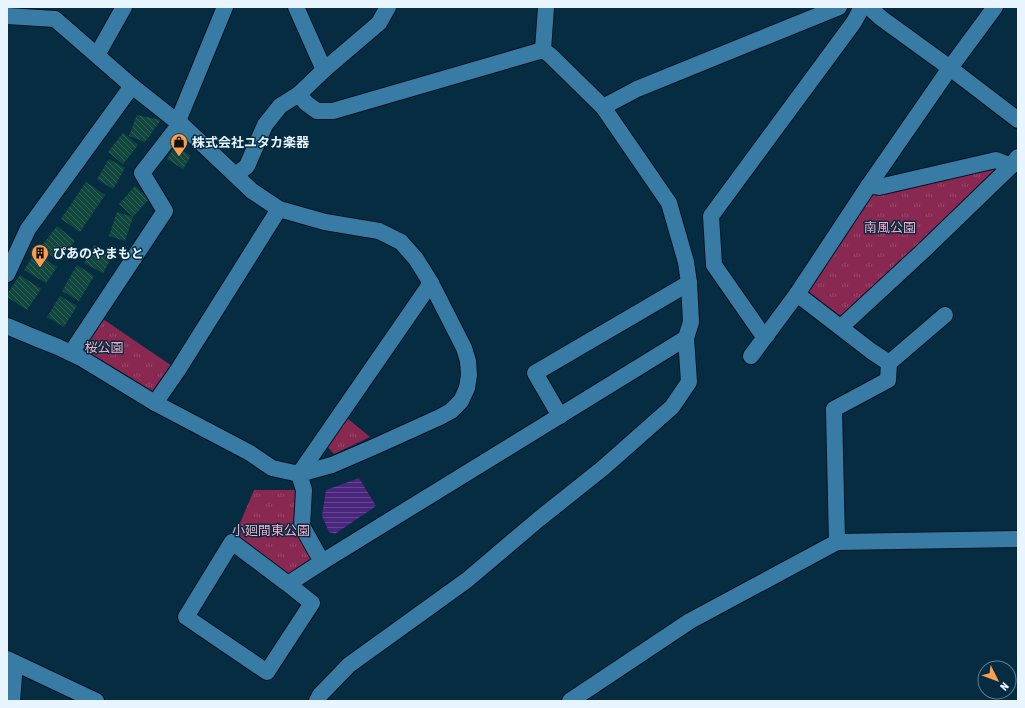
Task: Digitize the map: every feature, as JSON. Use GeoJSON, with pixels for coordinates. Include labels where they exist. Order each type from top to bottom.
{"type":"FeatureCollection","features":[{"type":"Feature","properties":{"kind":"street"},"geometry":{"type":"LineString","coordinates":[[97,55],[124,7]]}},
{"type":"Feature","properties":{"kind":"street"},"geometry":{"type":"LineString","coordinates":[[71,353],[165,211],[142,173],[180,124],[178,121],[225,7]]}},
{"type":"Feature","properties":{"kind":"street"},"geometry":{"type":"LineString","coordinates":[[296,7],[324,70]]}},
{"type":"Feature","properties":{"kind":"street"},"geometry":{"type":"LineString","coordinates":[[236,175],[247,166],[265,125],[280,106],[299,94],[324,70],[379,23],[388,7]]}},
{"type":"Feature","properties":{"kind":"street"},"geometry":{"type":"LineString","coordinates":[[543,50],[546,7]]}},
{"type":"Feature","properties":{"kind":"street"},"geometry":{"type":"LineString","coordinates":[[603,107],[637,89],[839,7]]}},
{"type":"Feature","properties":{"kind":"street"},"geometry":{"type":"LineString","coordinates":[[767,335],[760,331],[714,265],[710,216],[854,22],[862,7]]}},
{"type":"Feature","properties":{"kind":"street"},"geometry":{"type":"LineString","coordinates":[[869,7],[881,18],[1018,120]]}},
{"type":"Feature","properties":{"kind":"street"},"geometry":{"type":"LineString","coordinates":[[751,356],[797,294],[869,185],[994,7]]}},
{"type":"Feature","properties":{"kind":"street"},"geometry":{"type":"LineString","coordinates":[[7,326],[71,353],[155,403],[250,452],[272,468],[299,474],[332,465],[451,411],[461,401],[467,388],[469,375],[468,360],[464,348],[431,283],[416,259],[401,242],[379,231],[325,222],[279,209],[252,191],[180,124],[132,86],[55,19],[10,13]]}},
{"type":"Feature","properties":{"kind":"street"},"geometry":{"type":"LineString","coordinates":[[299,94],[306,103],[316,111],[333,111],[543,50]]}},
{"type":"Feature","properties":{"kind":"street"},"geometry":{"type":"LineString","coordinates":[[317,701],[320,695],[349,665],[467,580],[539,519],[603,468],[672,406],[689,382],[686,338],[692,322],[689,283],[686,262],[669,203],[603,107],[543,50]]}},
{"type":"Feature","properties":{"kind":"street"},"geometry":{"type":"LineString","coordinates":[[7,274],[28,230],[132,86]]}},
{"type":"Feature","properties":{"kind":"street"},"geometry":{"type":"LineString","coordinates":[[869,185],[879,187],[996,160],[1014,162]]}},
{"type":"Feature","properties":{"kind":"street"},"geometry":{"type":"LineString","coordinates":[[841,327],[921,253],[1014,162]]}},
{"type":"Feature","properties":{"kind":"street"},"geometry":{"type":"LineString","coordinates":[[155,403],[178,370],[279,209]]}},
{"type":"Feature","properties":{"kind":"street"},"geometry":{"type":"LineString","coordinates":[[299,474],[431,283]]}},
{"type":"Feature","properties":{"kind":"street"},"geometry":{"type":"LineString","coordinates":[[560,416],[535,373],[689,283]]}},
{"type":"Feature","properties":{"kind":"street"},"geometry":{"type":"LineString","coordinates":[[797,294],[871,351],[889,363]]}},
{"type":"Feature","properties":{"kind":"street"},"geometry":{"type":"LineString","coordinates":[[837,542],[834,409],[888,380],[889,363],[945,314]]}},
{"type":"Feature","properties":{"kind":"street"},"geometry":{"type":"LineString","coordinates":[[288,584],[686,338]]}},
{"type":"Feature","properties":{"kind":"street"},"geometry":{"type":"LineString","coordinates":[[299,474],[304,490],[302,526],[322,562]]}},
{"type":"Feature","properties":{"kind":"street"},"geometry":{"type":"LineString","coordinates":[[570,701],[690,621],[837,542],[1018,539]]}},
{"type":"Feature","properties":{"kind":"street"},"geometry":{"type":"LineString","coordinates":[[232,542],[288,584],[312,603],[267,672],[186,617],[232,542]]}},
{"type":"Feature","properties":{"kind":"street"},"geometry":{"type":"LineString","coordinates":[[12,701],[11,661],[96,701]]}},
{"type":"Feature","properties":{"kind":"green space","name":"南風公園"},"geometry":{"type":"Polygon","coordinates":[[[996,160],[1011,166],[841,327],[797,294],[869,185],[996,160]]]}},
{"type":"Feature","properties":{"kind":"green space","name":"桜公園"},"geometry":{"type":"Polygon","coordinates":[[[97,315],[178,370],[155,403],[71,353],[97,315]]]}},
{"type":"Feature","properties":{"kind":"green space"},"geometry":{"type":"Polygon","coordinates":[[[347,418],[370,437],[334,454],[326,445],[347,418]]]}},
{"type":"Feature","properties":{"kind":"green space","name":"小廻間東公園"},"geometry":{"type":"Polygon","coordinates":[[[254,490],[304,490],[302,526],[322,562],[288,584],[232,542],[254,490]]]}},
{"type":"Feature","properties":{"kind":"shaded area"},"geometry":{"type":"Polygon","coordinates":[[[359,478],[376,506],[335,534],[329,532],[322,516],[326,490],[359,478]]]}},
{"type":"Feature","properties":{"kind":"building"},"geometry":{"type":"Polygon","coordinates":[[[137,115],[161,120],[145,142],[129,136],[137,115]]]}},
{"type":"Feature","properties":{"kind":"building"},"geometry":{"type":"Polygon","coordinates":[[[123,133],[138,145],[123,164],[108,152],[123,133]]]}},
{"type":"Feature","properties":{"kind":"building","name":"株式会社ユタカ楽器"},"geometry":{"type":"Polygon","coordinates":[[[175,146],[191,156],[183,169],[167,159],[175,146]]]}},
{"type":"Feature","properties":{"kind":"building"},"geometry":{"type":"Polygon","coordinates":[[[109,159],[125,168],[113,189],[97,179],[109,159]]]}},
{"type":"Feature","properties":{"kind":"building"},"geometry":{"type":"Polygon","coordinates":[[[86,182],[105,195],[80,232],[61,219],[86,182]]]}},
{"type":"Feature","properties":{"kind":"building"},"geometry":{"type":"Polygon","coordinates":[[[135,186],[149,199],[133,217],[119,204],[135,186]]]}},
{"type":"Feature","properties":{"kind":"building"},"geometry":{"type":"Polygon","coordinates":[[[117,212],[133,217],[125,241],[109,236],[117,212]]]}},
{"type":"Feature","properties":{"kind":"building"},"geometry":{"type":"Polygon","coordinates":[[[57,226],[75,241],[58,261],[41,247],[57,226]]]}},
{"type":"Feature","properties":{"kind":"building"},"geometry":{"type":"Polygon","coordinates":[[[94,245],[113,255],[103,273],[84,263],[94,245]]]}},
{"type":"Feature","properties":{"kind":"building","name":"ぴあのやまもと"},"geometry":{"type":"Polygon","coordinates":[[[35,253],[57,267],[46,283],[24,270],[35,253]]]}},
{"type":"Feature","properties":{"kind":"building"},"geometry":{"type":"Polygon","coordinates":[[[77,265],[94,276],[79,301],[62,291],[77,265]]]}},
{"type":"Feature","properties":{"kind":"building"},"geometry":{"type":"Polygon","coordinates":[[[20,275],[41,289],[27,310],[7,297],[7,294],[20,275]]]}},
{"type":"Feature","properties":{"kind":"building"},"geometry":{"type":"Polygon","coordinates":[[[60,296],[77,306],[64,327],[47,317],[60,296]]]}},
{"type":"Feature","properties":{"kind":"place","name":"株式会社ユタカ楽器"},"geometry":{"type":"Point","coordinates":[179,157]}},
{"type":"Feature","properties":{"kind":"place","name":"ぴあのやまもと"},"geometry":{"type":"Point","coordinates":[40,268]}}]}
